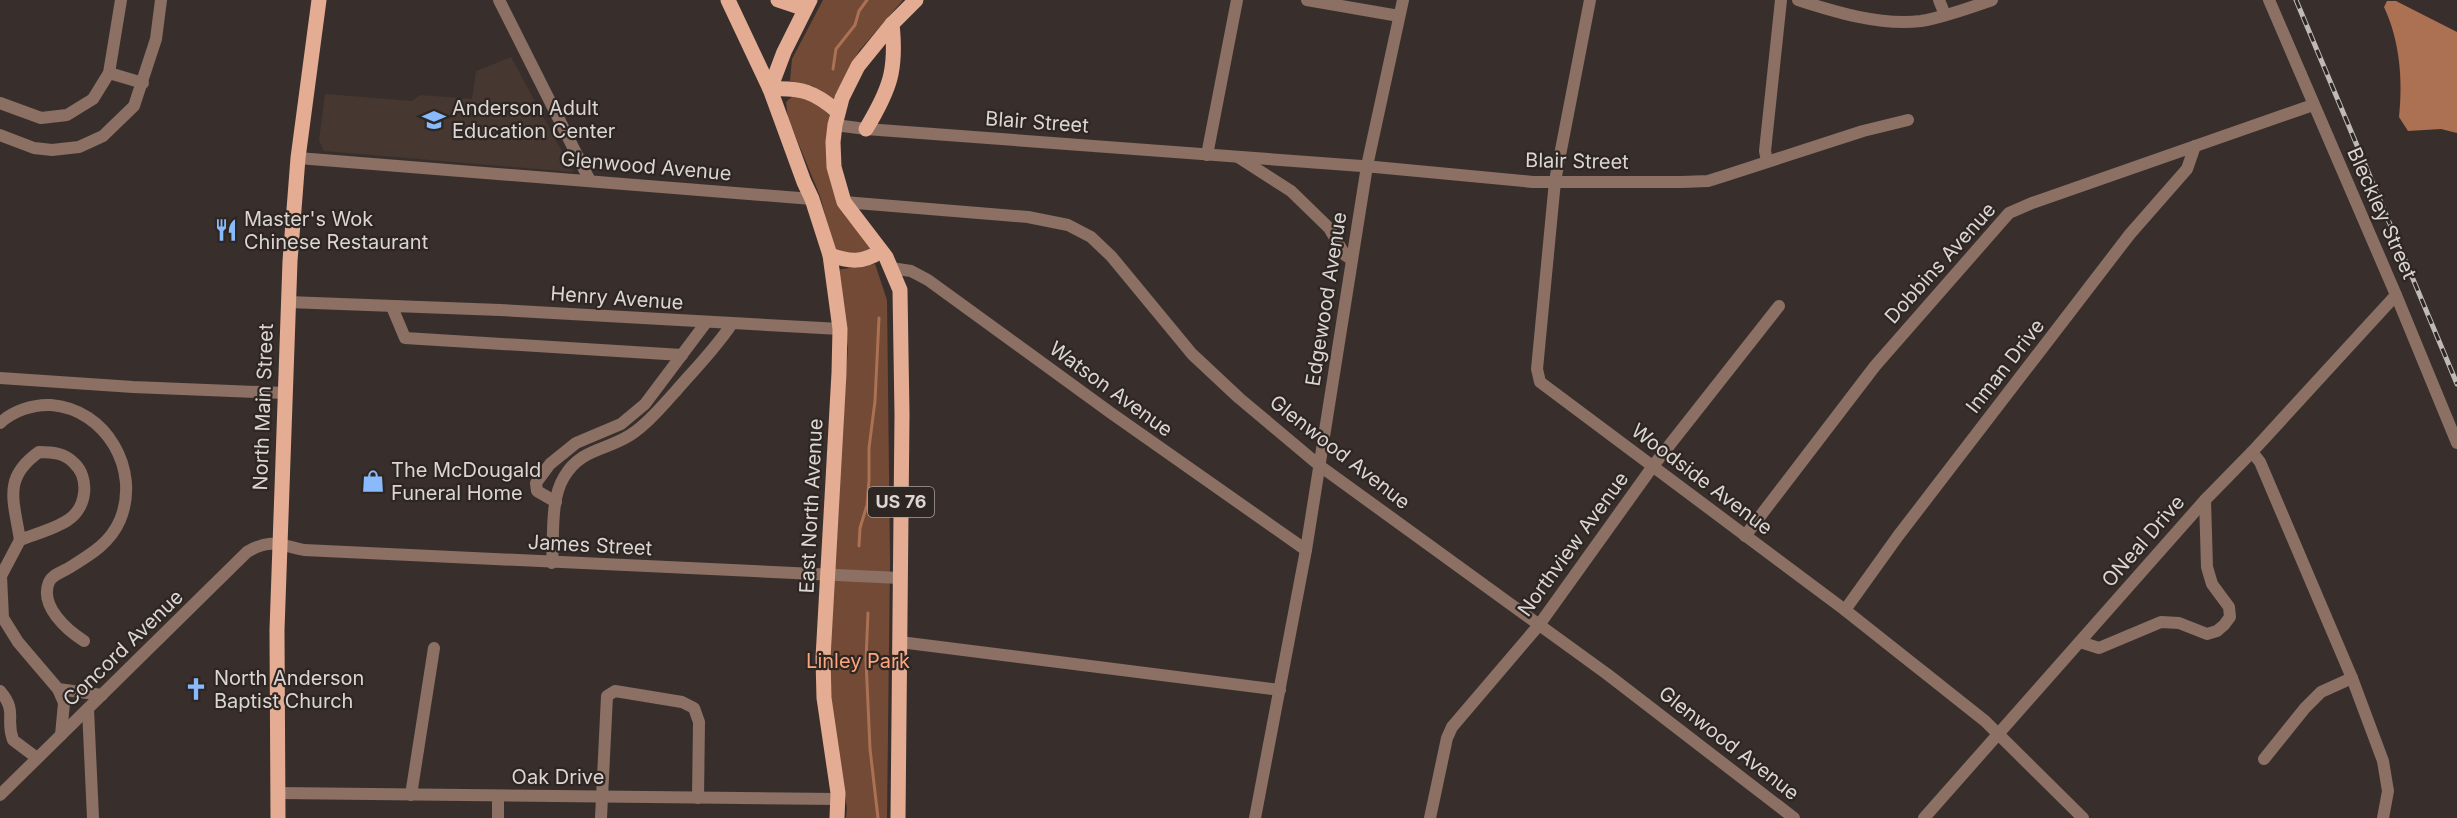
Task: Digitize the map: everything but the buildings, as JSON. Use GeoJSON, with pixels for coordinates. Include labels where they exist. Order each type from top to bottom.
{"type":"FeatureCollection","features":[{"type":"Feature","properties":{"kind":"main road","name":"North Main Street"},"geometry":{"type":"LineString","coordinates":[[278,818],[277,630],[288,302],[298,158],[318,0]]}},
{"type":"Feature","properties":{"kind":"main road","name":"East North Avenue"},"geometry":{"type":"LineString","coordinates":[[728,0],[770,88],[812,199],[830,255],[840,329],[823,658],[824,698],[838,799],[837,818]]}},
{"type":"Feature","properties":{"kind":"main road"},"geometry":{"type":"LineString","coordinates":[[778,0],[808,5],[784,52],[770,88],[792,87],[809,92],[824,100],[836,118]]}},
{"type":"Feature","properties":{"kind":"main road","name":"US 76"},"geometry":{"type":"LineString","coordinates":[[898,818],[900,290],[881,251],[844,202],[834,167],[836,118],[842,98],[858,66],[892,24],[916,0]]}},
{"type":"Feature","properties":{"kind":"main road"},"geometry":{"type":"LineString","coordinates":[[866,129],[882,103],[892,76],[895,51],[892,24]]}},
{"type":"Feature","properties":{"kind":"main road"},"geometry":{"type":"LineString","coordinates":[[830,255],[858,262],[871,258],[881,251]]}},
{"type":"Feature","properties":{"kind":"street"},"geometry":{"type":"LineString","coordinates":[[0,103],[41,118],[67,115],[93,99],[109,73],[121,0]]}},
{"type":"Feature","properties":{"kind":"street"},"geometry":{"type":"LineString","coordinates":[[0,135],[34,148],[52,150],[79,147],[103,136],[134,106],[156,39],[161,0]]}},
{"type":"Feature","properties":{"kind":"street"},"geometry":{"type":"LineString","coordinates":[[500,0],[590,181]]}},
{"type":"Feature","properties":{"kind":"street"},"geometry":{"type":"LineString","coordinates":[[1207,155],[1237,0]]}},
{"type":"Feature","properties":{"kind":"street"},"geometry":{"type":"LineString","coordinates":[[1307,0],[1400,16]]}},
{"type":"Feature","properties":{"kind":"street","name":"Edgewood Avenue"},"geometry":{"type":"LineString","coordinates":[[1255,818],[1306,550],[1367,166],[1403,0]]}},
{"type":"Feature","properties":{"kind":"street"},"geometry":{"type":"LineString","coordinates":[[1555,181],[1590,0]]}},
{"type":"Feature","properties":{"kind":"street"},"geometry":{"type":"LineString","coordinates":[[1767,161],[1765,151],[1781,0]]}},
{"type":"Feature","properties":{"kind":"street"},"geometry":{"type":"LineString","coordinates":[[1798,0],[1842,13],[1878,19],[1919,21],[1992,0]]}},
{"type":"Feature","properties":{"kind":"street"},"geometry":{"type":"LineString","coordinates":[[1939,0],[1946,15]]}},
{"type":"Feature","properties":{"kind":"street","name":"Bleckley Street"},"geometry":{"type":"LineString","coordinates":[[2269,0],[2457,443]]}},
{"type":"Feature","properties":{"kind":"street"},"geometry":{"type":"LineString","coordinates":[[109,73],[143,83]]}},
{"type":"Feature","properties":{"kind":"street","name":"Dobbins Avenue"},"geometry":{"type":"LineString","coordinates":[[1745,536],[1875,366],[2009,213],[2313,105]]}},
{"type":"Feature","properties":{"kind":"street","name":"Blair Street"},"geometry":{"type":"LineString","coordinates":[[836,118],[866,129],[1367,166],[1533,182],[1707,180],[1863,131],[1908,120]]}},
{"type":"Feature","properties":{"kind":"street","name":"Inman Drive"},"geometry":{"type":"LineString","coordinates":[[1845,610],[1898,536],[2130,234],[2187,169],[2195,146]]}},
{"type":"Feature","properties":{"kind":"street","name":"Blair Street"},"geometry":{"type":"LineString","coordinates":[[1237,157],[1291,191],[1329,228],[1345,255],[1351,259]]}},
{"type":"Feature","properties":{"kind":"street","name":"Glenwood Avenue"},"geometry":{"type":"LineString","coordinates":[[298,158],[812,199]]}},
{"type":"Feature","properties":{"kind":"street","name":"Woodside Avenue"},"geometry":{"type":"LineString","coordinates":[[1555,181],[1537,369],[1540,382],[1845,610],[1985,721],[2083,818]]}},
{"type":"Feature","properties":{"kind":"street","name":"Glenwood Avenue"},"geometry":{"type":"LineString","coordinates":[[844,202],[1029,217],[1068,225],[1091,237],[1111,256],[1192,354],[1239,398],[1320,466],[1700,744],[1794,818]]}},
{"type":"Feature","properties":{"kind":"street","name":"Watson Avenue"},"geometry":{"type":"LineString","coordinates":[[891,268],[911,270],[928,280],[1111,413],[1306,550]]}},
{"type":"Feature","properties":{"kind":"street","name":"ONeal Drive"},"geometry":{"type":"LineString","coordinates":[[1924,818],[2205,500],[2396,295]]}},
{"type":"Feature","properties":{"kind":"street","name":"Henry Avenue"},"geometry":{"type":"LineString","coordinates":[[288,302],[392,308],[500,310],[705,324],[840,329]]}},
{"type":"Feature","properties":{"kind":"street","name":"Northview Avenue"},"geometry":{"type":"LineString","coordinates":[[1430,818],[1447,738],[1452,728],[1539,625],[1653,466],[1779,306]]}},
{"type":"Feature","properties":{"kind":"street"},"geometry":{"type":"LineString","coordinates":[[392,308],[405,338],[682,355]]}},
{"type":"Feature","properties":{"kind":"street"},"geometry":{"type":"LineString","coordinates":[[556,502],[537,491],[536,483],[550,464],[576,443],[621,424],[645,404],[705,324]]}},
{"type":"Feature","properties":{"kind":"street"},"geometry":{"type":"LineString","coordinates":[[552,562],[556,502],[563,478],[587,452],[621,441],[636,431],[686,379],[731,325]]}},
{"type":"Feature","properties":{"kind":"street"},"geometry":{"type":"LineString","coordinates":[[0,378],[133,387],[284,393]]}},
{"type":"Feature","properties":{"kind":"street"},"geometry":{"type":"LineString","coordinates":[[0,423],[16,412],[41,405],[57,406],[78,412],[106,433],[117,450],[127,476],[121,519],[105,543],[56,574],[49,583],[48,596],[52,610],[67,628],[84,641]]}},
{"type":"Feature","properties":{"kind":"street"},"geometry":{"type":"LineString","coordinates":[[20,540],[13,489],[16,474],[25,462],[39,452],[56,452],[75,463],[85,484],[82,506],[69,520],[20,540],[1,576],[2,621],[58,689],[64,703],[61,735]]}},
{"type":"Feature","properties":{"kind":"street"},"geometry":{"type":"LineString","coordinates":[[2252,452],[2260,462],[2352,678],[2383,760],[2388,791],[2382,818]]}},
{"type":"Feature","properties":{"kind":"street"},"geometry":{"type":"LineString","coordinates":[[2080,642],[2099,648],[2161,622],[2179,623],[2207,634],[2217,631],[2224,625],[2230,617],[2229,607],[2212,584],[2206,567],[2205,500]]}},
{"type":"Feature","properties":{"kind":"street","name":"James Street"},"geometry":{"type":"LineString","coordinates":[[279,543],[304,550],[900,578]]}},
{"type":"Feature","properties":{"kind":"street","name":"Concord Avenue"},"geometry":{"type":"LineString","coordinates":[[0,795],[247,552],[264,544],[279,543]]}},
{"type":"Feature","properties":{"kind":"street"},"geometry":{"type":"LineString","coordinates":[[900,642],[1280,690]]}},
{"type":"Feature","properties":{"kind":"street"},"geometry":{"type":"LineString","coordinates":[[411,795],[434,648]]}},
{"type":"Feature","properties":{"kind":"street"},"geometry":{"type":"LineString","coordinates":[[2264,759],[2305,708],[2321,692],[2352,678]]}},
{"type":"Feature","properties":{"kind":"street"},"geometry":{"type":"LineString","coordinates":[[58,689],[102,695]]}},
{"type":"Feature","properties":{"kind":"street"},"geometry":{"type":"LineString","coordinates":[[0,691],[11,708],[10,727],[13,740],[37,758]]}},
{"type":"Feature","properties":{"kind":"street"},"geometry":{"type":"LineString","coordinates":[[601,818],[606,696],[615,691],[682,702],[694,708],[699,722],[698,798]]}},
{"type":"Feature","properties":{"kind":"street"},"geometry":{"type":"LineString","coordinates":[[88,709],[93,818]]}},
{"type":"Feature","properties":{"kind":"street","name":"Oak Drive"},"geometry":{"type":"LineString","coordinates":[[278,793],[838,799]]}},
{"type":"Feature","properties":{"kind":"street"},"geometry":{"type":"LineString","coordinates":[[498,796],[498,818]]}},
{"type":"Feature","properties":{"kind":"shaded area"},"geometry":{"type":"Polygon","coordinates":[[[2387,1],[2396,1],[2457,32],[2457,133],[2441,129],[2408,131],[2399,117],[2401,89],[2399,61],[2394,33],[2384,7],[2387,1]]]}},
{"type":"Feature","properties":{"kind":"shaded area","name":"Anderson Adult Education Center"},"geometry":{"type":"Polygon","coordinates":[[[511,57],[573,172],[324,151],[319,140],[325,94],[412,101],[420,95],[472,99],[476,71],[511,57]]]}},
{"type":"Feature","properties":{"kind":"green space"},"geometry":{"type":"Polygon","coordinates":[[[823,0],[903,0],[859,51],[832,101],[813,86],[790,81],[792,59],[823,0]]]}},
{"type":"Feature","properties":{"kind":"green space"},"geometry":{"type":"Polygon","coordinates":[[[794,95],[813,102],[829,115],[829,172],[871,250],[862,255],[835,250],[820,196],[788,118],[786,102],[794,95]]]}},
{"type":"Feature","properties":{"kind":"green space","name":"Linley Park"},"geometry":{"type":"Polygon","coordinates":[[[875,264],[887,300],[890,560],[887,818],[846,818],[847,808],[828,695],[833,558],[848,348],[837,270],[875,264]]]}},
{"type":"Feature","properties":{"kind":"waterway"},"geometry":{"type":"LineString","coordinates":[[833,69],[836,49],[855,25],[859,11],[867,0]]}},
{"type":"Feature","properties":{"kind":"waterway"},"geometry":{"type":"LineString","coordinates":[[859,546],[860,528],[867,505],[879,318]]}},
{"type":"Feature","properties":{"kind":"waterway"},"geometry":{"type":"LineString","coordinates":[[868,613],[866,660],[870,749],[878,818]]}},
{"type":"Feature","properties":{"kind":"railway"},"geometry":{"type":"LineString","coordinates":[[2296,0],[2457,384]]}},
{"type":"Feature","properties":{"kind":"place","name":"Anderson Adult Education Center"},"geometry":{"type":"Point","coordinates":[434,120]}},
{"type":"Feature","properties":{"kind":"place","name":"Master's Wok Chinese Restaurant"},"geometry":{"type":"Point","coordinates":[226,230]}},
{"type":"Feature","properties":{"kind":"place","name":"The McDougald Funeral Home"},"geometry":{"type":"Point","coordinates":[373,481]}},
{"type":"Feature","properties":{"kind":"place","name":"North Anderson Baptist Church"},"geometry":{"type":"Point","coordinates":[196,689]}}]}
